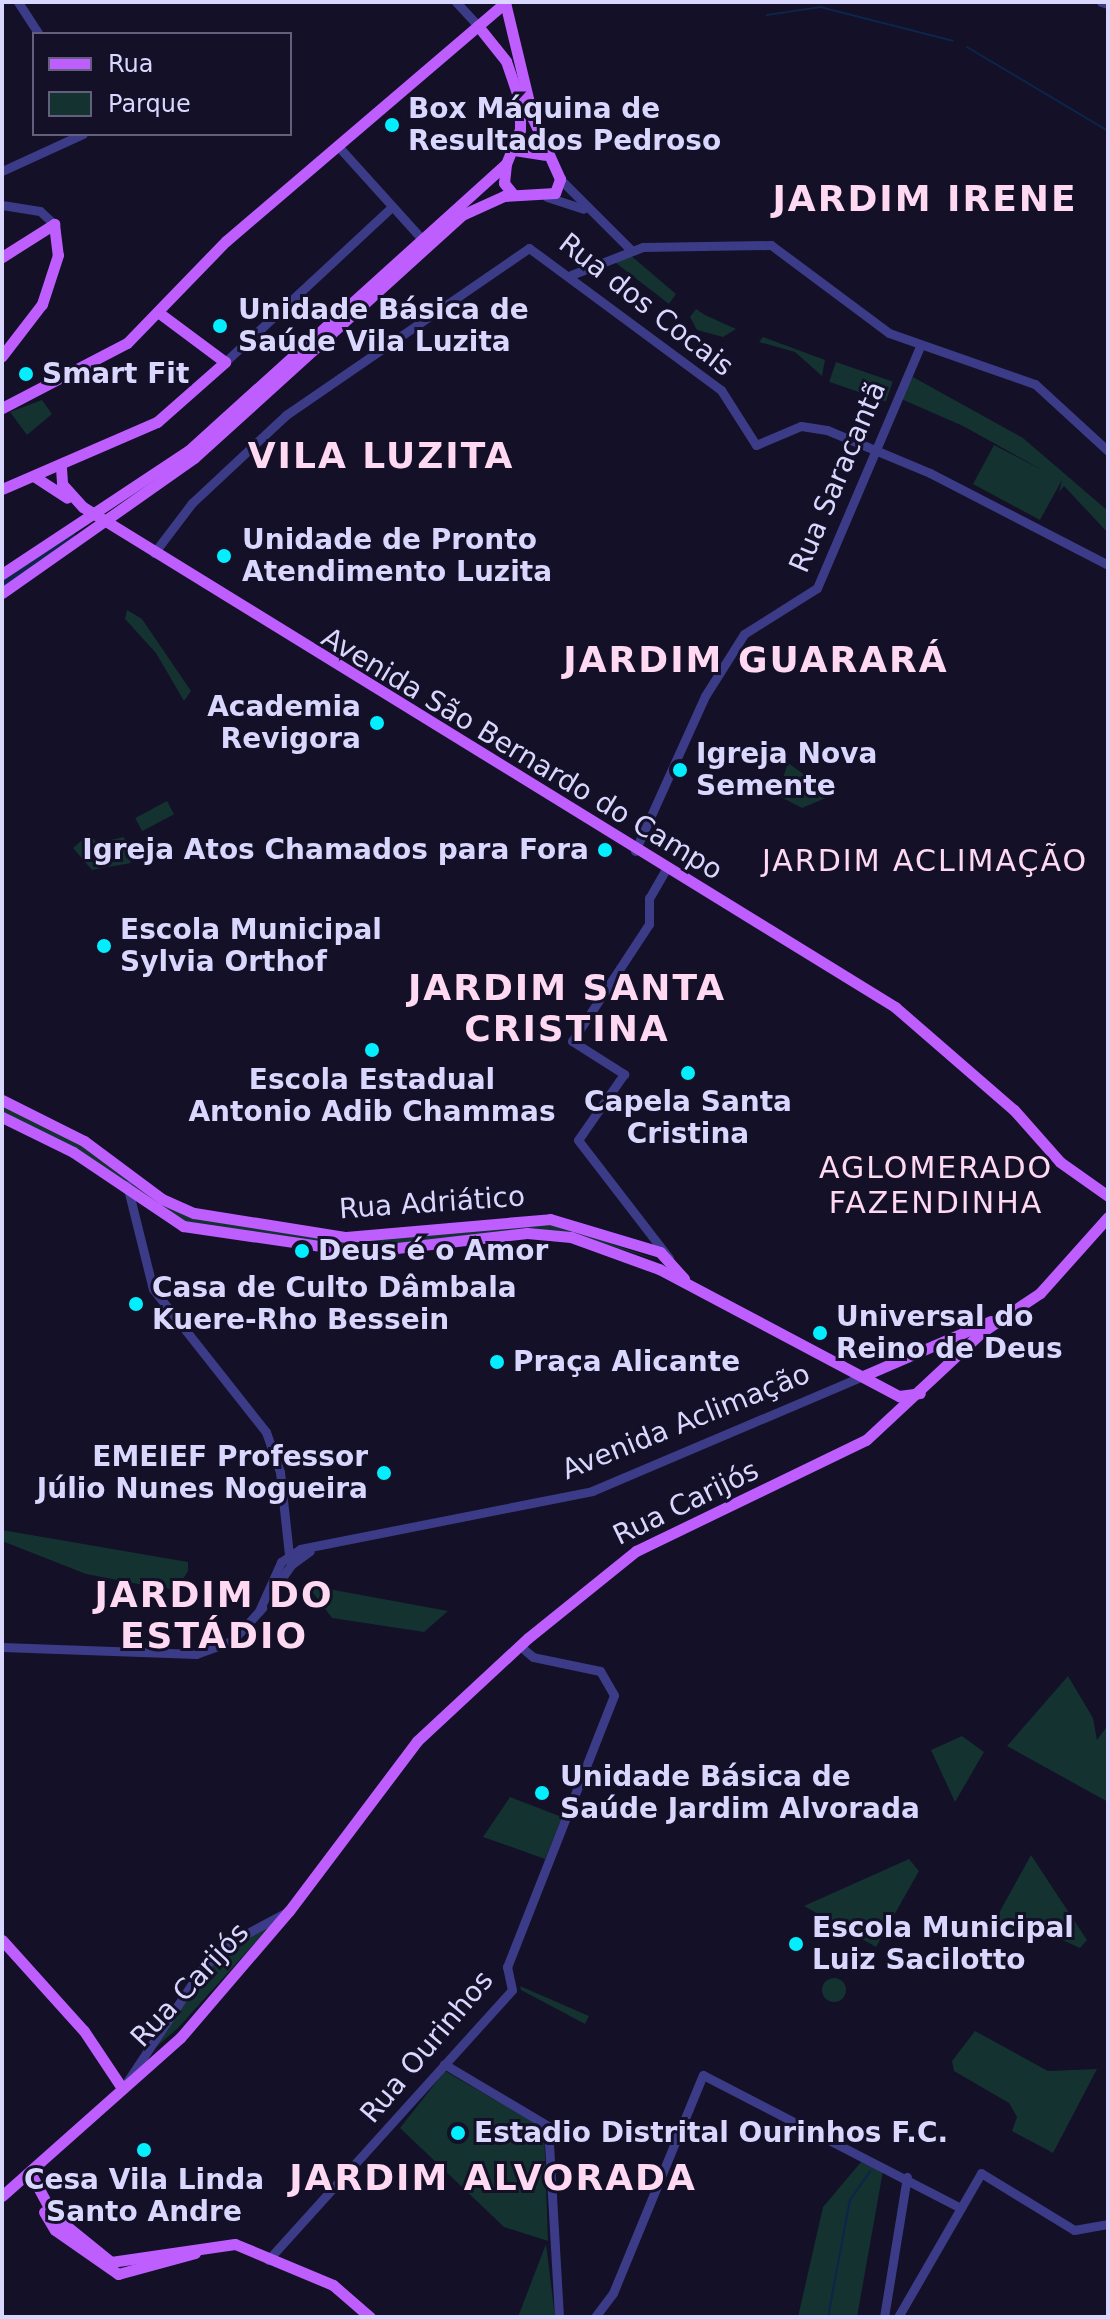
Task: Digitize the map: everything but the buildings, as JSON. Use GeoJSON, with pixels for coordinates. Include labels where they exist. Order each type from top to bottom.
{"type":"FeatureCollection","features":[{"type":"Feature","properties":{"kind":"main road"},"geometry":{"type":"LineString","coordinates":[[2,408],[119,348],[219,249],[510,4]]}},
{"type":"Feature","properties":{"kind":"main road"},"geometry":{"type":"LineString","coordinates":[[2,593],[202,451],[455,221],[513,194],[547,197],[560,179],[546,155],[514,42],[510,4]]}},
{"type":"Feature","properties":{"kind":"main road"},"geometry":{"type":"LineString","coordinates":[[2,574],[89,512],[188,451],[506,164],[514,150],[520,102],[497,46],[481,28]]}},
{"type":"Feature","properties":{"kind":"main road"},"geometry":{"type":"LineString","coordinates":[[497,46],[514,42]]}},
{"type":"Feature","properties":{"kind":"main road"},"geometry":{"type":"LineString","coordinates":[[514,150],[546,155]]}},
{"type":"Feature","properties":{"kind":"main road"},"geometry":{"type":"LineString","coordinates":[[506,164],[504,183],[513,194]]}},
{"type":"Feature","properties":{"kind":"main road"},"geometry":{"type":"LineString","coordinates":[[2,257],[54,224],[58,255],[35,320],[2,356]]}},
{"type":"Feature","properties":{"kind":"main road"},"geometry":{"type":"LineString","coordinates":[[2,489],[61,468],[157,422],[225,362],[158,312]]}},
{"type":"Feature","properties":{"kind":"main road","name":"Avenida São Bernardo do Campo"},"geometry":{"type":"LineString","coordinates":[[61,468],[64,488],[89,512],[635,851],[895,1007],[1014,1110],[1060,1162],[1108,1196]]}},
{"type":"Feature","properties":{"kind":"main road"},"geometry":{"type":"LineString","coordinates":[[35,477],[72,502],[73,523]]}},
{"type":"Feature","properties":{"kind":"main road"},"geometry":{"type":"LineString","coordinates":[[121,532],[133,485]]}},
{"type":"Feature","properties":{"kind":"main road","name":"Rua Adriático"},"geometry":{"type":"LineString","coordinates":[[2,1100],[73,1135],[124,1186],[183,1210],[336,1236],[531,1218],[575,1223],[665,1264]]}},
{"type":"Feature","properties":{"kind":"main road","name":"Rua Adriático"},"geometry":{"type":"LineString","coordinates":[[2,1117],[61,1146],[192,1229],[321,1249],[362,1252],[548,1233],[665,1264]]}},
{"type":"Feature","properties":{"kind":"main road"},"geometry":{"type":"LineString","coordinates":[[43,1138],[48,1122]]}},
{"type":"Feature","properties":{"kind":"main road"},"geometry":{"type":"LineString","coordinates":[[61,1146],[73,1135]]}},
{"type":"Feature","properties":{"kind":"main road","name":"Rua Carijós"},"geometry":{"type":"LineString","coordinates":[[2,2196],[28,2177],[122,2087],[180,2038],[289,1911],[417,1741],[520,1646],[636,1551],[822,1464],[897,1415],[961,1351],[1007,1314],[1040,1293],[1108,1217]]}},
{"type":"Feature","properties":{"kind":"main road"},"geometry":{"type":"LineString","coordinates":[[665,1264],[687,1283],[899,1396],[921,1393]]}},
{"type":"Feature","properties":{"kind":"main road","name":"Avenida Aclimação"},"geometry":{"type":"LineString","coordinates":[[863,1376],[1007,1314]]}},
{"type":"Feature","properties":{"kind":"main road"},"geometry":{"type":"LineString","coordinates":[[951,1337],[961,1351]]}},
{"type":"Feature","properties":{"kind":"main road"},"geometry":{"type":"LineString","coordinates":[[897,1415],[899,1396]]}},
{"type":"Feature","properties":{"kind":"main road"},"geometry":{"type":"LineString","coordinates":[[2,1940],[84,2031],[122,2087]]}},
{"type":"Feature","properties":{"kind":"main road"},"geometry":{"type":"LineString","coordinates":[[28,2177],[53,2215],[114,2264],[225,2243],[270,2257],[333,2285],[370,2317]]}},
{"type":"Feature","properties":{"kind":"main road"},"geometry":{"type":"LineString","coordinates":[[270,2257],[324,2287],[359,2317]]}},
{"type":"Feature","properties":{"kind":"street"},"geometry":{"type":"LineString","coordinates":[[18,2],[38,32]]}},
{"type":"Feature","properties":{"kind":"street"},"geometry":{"type":"LineString","coordinates":[[456,2],[481,28]]}},
{"type":"Feature","properties":{"kind":"street"},"geometry":{"type":"LineString","coordinates":[[1101,2],[1108,4]]}},
{"type":"Feature","properties":{"kind":"street"},"geometry":{"type":"LineString","coordinates":[[2,171],[79,136]]}},
{"type":"Feature","properties":{"kind":"street"},"geometry":{"type":"LineString","coordinates":[[340,147],[422,239]]}},
{"type":"Feature","properties":{"kind":"street"},"geometry":{"type":"LineString","coordinates":[[560,179],[587,210],[630,249]]}},
{"type":"Feature","properties":{"kind":"street"},"geometry":{"type":"LineString","coordinates":[[547,197],[587,210]]}},
{"type":"Feature","properties":{"kind":"street"},"geometry":{"type":"LineString","coordinates":[[2,205],[40,211],[54,224]]}},
{"type":"Feature","properties":{"kind":"street"},"geometry":{"type":"LineString","coordinates":[[225,362],[392,207]]}},
{"type":"Feature","properties":{"kind":"street"},"geometry":{"type":"LineString","coordinates":[[571,275],[630,249],[771,245],[875,324],[920,346],[1035,384],[1108,451]]}},
{"type":"Feature","properties":{"kind":"street","name":"Rua dos Cocais"},"geometry":{"type":"LineString","coordinates":[[154,553],[192,503],[286,415],[519,252],[539,250],[726,395],[756,445],[806,426],[870,450],[1108,565]]}},
{"type":"Feature","properties":{"kind":"street","name":"Rua Saracantã"},"geometry":{"type":"LineString","coordinates":[[635,851],[705,696],[744,634],[817,588],[870,450],[920,346]]}},
{"type":"Feature","properties":{"kind":"street"},"geometry":{"type":"LineString","coordinates":[[665,1264],[654,1234],[578,1140],[624,1074],[572,1041],[649,924],[649,898],[666,869]]}},
{"type":"Feature","properties":{"kind":"street"},"geometry":{"type":"LineString","coordinates":[[2,1647],[196,1654],[232,1641],[259,1611],[290,1559],[280,1472],[266,1432],[153,1289],[124,1186]]}},
{"type":"Feature","properties":{"kind":"street","name":"Avenida Aclimação"},"geometry":{"type":"LineString","coordinates":[[290,1559],[325,1546],[592,1491],[863,1376]]}},
{"type":"Feature","properties":{"kind":"street","name":"Rua Ourinhos"},"geometry":{"type":"LineString","coordinates":[[270,2257],[512,1990],[507,1967],[614,1695],[600,1671],[533,1657],[520,1646]]}},
{"type":"Feature","properties":{"kind":"street","name":"Rua Carijós"},"geometry":{"type":"LineString","coordinates":[[122,2087],[201,1970],[229,1943],[289,1911]]}},
{"type":"Feature","properties":{"kind":"street"},"geometry":{"type":"LineString","coordinates":[[444,2064],[548,2126],[559,2317]]}},
{"type":"Feature","properties":{"kind":"street"},"geometry":{"type":"LineString","coordinates":[[595,2317],[613,2293],[693,2085],[707,2075],[907,2177],[961,2208]]}},
{"type":"Feature","properties":{"kind":"street"},"geometry":{"type":"LineString","coordinates":[[898,2317],[981,2173],[1074,2230],[1108,2224]]}},
{"type":"Feature","properties":{"kind":"street"},"geometry":{"type":"LineString","coordinates":[[884,2317],[907,2177]]}},
{"type":"Feature","properties":{"kind":"green space"},"geometry":{"type":"Polygon","coordinates":[[[629,254],[676,294],[669,304],[612,260],[629,254]]]}},
{"type":"Feature","properties":{"kind":"green space"},"geometry":{"type":"Polygon","coordinates":[[[696,309],[736,329],[723,337],[697,330],[690,317],[696,309]]]}},
{"type":"Feature","properties":{"kind":"green space"},"geometry":{"type":"Polygon","coordinates":[[[763,337],[825,360],[822,376],[795,352],[759,342],[763,337]]]}},
{"type":"Feature","properties":{"kind":"green space"},"geometry":{"type":"Polygon","coordinates":[[[836,362],[893,382],[886,401],[829,382],[836,362]]]}},
{"type":"Feature","properties":{"kind":"green space"},"geometry":{"type":"Polygon","coordinates":[[[913,377],[1023,438],[1108,511],[1108,533],[1064,486],[1059,492],[1062,480],[1040,520],[973,484],[994,445],[1044,471],[963,426],[899,398],[913,377]]]}},
{"type":"Feature","properties":{"kind":"green space"},"geometry":{"type":"Polygon","coordinates":[[[42,400],[52,414],[27,435],[10,412],[42,400]]]}},
{"type":"Feature","properties":{"kind":"green space"},"geometry":{"type":"Polygon","coordinates":[[[127,610],[142,619],[191,691],[184,701],[156,653],[125,619],[127,610]]]}},
{"type":"Feature","properties":{"kind":"green space"},"geometry":{"type":"Polygon","coordinates":[[[788,763],[833,795],[802,808],[777,795],[788,763]]]}},
{"type":"Feature","properties":{"kind":"green space"},"geometry":{"type":"Polygon","coordinates":[[[167,801],[174,814],[142,831],[135,818],[167,801]]]}},
{"type":"Feature","properties":{"kind":"green space"},"geometry":{"type":"Polygon","coordinates":[[[89,834],[97,843],[124,837],[131,863],[92,870],[73,848],[89,834]]]}},
{"type":"Feature","properties":{"kind":"green space"},"geometry":{"type":"Polygon","coordinates":[[[2,1103],[82,1143],[161,1202],[336,1239],[550,1222],[660,1261],[572,1234],[362,1249],[192,1226],[2,1114],[2,1103]]]}},
{"type":"Feature","properties":{"kind":"green space"},"geometry":{"type":"Polygon","coordinates":[[[2,1530],[188,1562],[188,1571],[175,1592],[155,1582],[154,1587],[86,1574],[2,1541],[2,1530]]]}},
{"type":"Feature","properties":{"kind":"green space"},"geometry":{"type":"Polygon","coordinates":[[[307,1585],[448,1611],[424,1632],[332,1618],[307,1585]]]}},
{"type":"Feature","properties":{"kind":"green space"},"geometry":{"type":"Polygon","coordinates":[[[1068,1676],[1093,1718],[1097,1740],[1108,1725],[1108,1802],[1007,1746],[1068,1676]]]}},
{"type":"Feature","properties":{"kind":"green space"},"geometry":{"type":"Polygon","coordinates":[[[962,1736],[984,1752],[955,1802],[931,1750],[962,1736]]]}},
{"type":"Feature","properties":{"kind":"green space"},"geometry":{"type":"Polygon","coordinates":[[[510,1797],[562,1817],[545,1859],[483,1837],[510,1797]]]}},
{"type":"Feature","properties":{"kind":"green space"},"geometry":{"type":"Polygon","coordinates":[[[1031,1855],[1087,1940],[1080,1948],[1032,1926],[1011,1934],[993,1924],[1031,1855]]]}},
{"type":"Feature","properties":{"kind":"green space"},"geometry":{"type":"Polygon","coordinates":[[[909,1859],[919,1871],[876,1947],[804,1906],[909,1859]]]}},
{"type":"Feature","properties":{"kind":"green space"},"geometry":{"type":"Polygon","coordinates":[[[273,1923],[178,2028],[148,2054],[205,1972],[234,1944],[273,1923]]]}},
{"type":"Feature","properties":{"kind":"green space"},"geometry":{"type":"Polygon","coordinates":[[[834,1978],[845,1985],[846,1990],[839,2001],[834,2002],[823,1995],[822,1990],[829,1979],[834,1978]]]}},
{"type":"Feature","properties":{"kind":"green space"},"geometry":{"type":"Polygon","coordinates":[[[520,1986],[589,2016],[585,2024],[521,1990],[520,1986]]]}},
{"type":"Feature","properties":{"kind":"green space"},"geometry":{"type":"Polygon","coordinates":[[[975,2031],[1048,2071],[1097,2069],[1053,2153],[1012,2131],[1017,2117],[1009,2103],[954,2071],[952,2061],[975,2031]]]}},
{"type":"Feature","properties":{"kind":"green space"},"geometry":{"type":"Polygon","coordinates":[[[445,2071],[544,2128],[548,2241],[504,2227],[400,2128],[445,2071]]]}},
{"type":"Feature","properties":{"kind":"green space"},"geometry":{"type":"Polygon","coordinates":[[[861,2162],[883,2171],[857,2317],[798,2317],[823,2207],[861,2162]]]}},
{"type":"Feature","properties":{"kind":"green space"},"geometry":{"type":"Polygon","coordinates":[[[546,2244],[555,2317],[518,2317],[546,2244]]]}},
{"type":"Feature","properties":{"kind":"waterway"},"geometry":{"type":"LineString","coordinates":[[767,15],[820,7],[953,41]]}},
{"type":"Feature","properties":{"kind":"waterway"},"geometry":{"type":"LineString","coordinates":[[967,47],[1108,131]]}},
{"type":"Feature","properties":{"kind":"waterway"},"geometry":{"type":"LineString","coordinates":[[2,583],[70,535]]}},
{"type":"Feature","properties":{"kind":"waterway"},"geometry":{"type":"LineString","coordinates":[[828,2317],[850,2200],[870,2171]]}},
{"type":"Feature","properties":{"kind":"place","name":"Box Máquina de Resultados Pedroso"},"geometry":{"type":"Point","coordinates":[392,125]}},
{"type":"Feature","properties":{"kind":"place","name":"Unidade Básica de Saúde Vila Luzita"},"geometry":{"type":"Point","coordinates":[220,326]}},
{"type":"Feature","properties":{"kind":"place","name":"Smart Fit"},"geometry":{"type":"Point","coordinates":[26,374]}},
{"type":"Feature","properties":{"kind":"place","name":"Unidade de Pronto Atendimento Luzita"},"geometry":{"type":"Point","coordinates":[224,556]}},
{"type":"Feature","properties":{"kind":"place","name":"Academia Revigora"},"geometry":{"type":"Point","coordinates":[377,723]}},
{"type":"Feature","properties":{"kind":"place","name":"Igreja Nova Semente"},"geometry":{"type":"Point","coordinates":[680,770]}},
{"type":"Feature","properties":{"kind":"place","name":"Igreja Atos Chamados para Fora"},"geometry":{"type":"Point","coordinates":[605,850]}},
{"type":"Feature","properties":{"kind":"place","name":"Escola Municipal Sylvia Orthof"},"geometry":{"type":"Point","coordinates":[104,946]}},
{"type":"Feature","properties":{"kind":"place","name":"Escola Estadual Antonio Adib Chammas"},"geometry":{"type":"Point","coordinates":[372,1050]}},
{"type":"Feature","properties":{"kind":"place","name":"Capela Santa Cristina"},"geometry":{"type":"Point","coordinates":[688,1073]}},
{"type":"Feature","properties":{"kind":"place","name":"Deus é o Amor"},"geometry":{"type":"Point","coordinates":[302,1251]}},
{"type":"Feature","properties":{"kind":"place","name":"Casa de Culto Dâmbala Kuere-Rho Bessein"},"geometry":{"type":"Point","coordinates":[136,1304]}},
{"type":"Feature","properties":{"kind":"place","name":"Universal do Reino de Deus"},"geometry":{"type":"Point","coordinates":[820,1333]}},
{"type":"Feature","properties":{"kind":"place","name":"Praça Alicante"},"geometry":{"type":"Point","coordinates":[497,1362]}},
{"type":"Feature","properties":{"kind":"place","name":"EMEIEF Professor Júlio Nunes Nogueira"},"geometry":{"type":"Point","coordinates":[384,1473]}},
{"type":"Feature","properties":{"kind":"place","name":"Unidade Básica de Saúde Jardim Alvorada"},"geometry":{"type":"Point","coordinates":[542,1793]}},
{"type":"Feature","properties":{"kind":"place","name":"Escola Municipal Luiz Sacilotto"},"geometry":{"type":"Point","coordinates":[796,1944]}},
{"type":"Feature","properties":{"kind":"place","name":"Estadio Distrital Ourinhos F.C."},"geometry":{"type":"Point","coordinates":[458,2133]}},
{"type":"Feature","properties":{"kind":"place","name":"Cesa Vila Linda Santo Andre"},"geometry":{"type":"Point","coordinates":[144,2150]}},
{"type":"Feature","properties":{"kind":"district","name":"JARDIM IRENE"},"geometry":{"type":"Point","coordinates":[925,199]}},
{"type":"Feature","properties":{"kind":"district","name":"VILA LUZITA"},"geometry":{"type":"Point","coordinates":[381,456]}},
{"type":"Feature","properties":{"kind":"district","name":"JARDIM GUARARÁ"},"geometry":{"type":"Point","coordinates":[756,660]}},
{"type":"Feature","properties":{"kind":"district","name":"JARDIM ACLIMAÇÃO"},"geometry":{"type":"Point","coordinates":[925,861]}},
{"type":"Feature","properties":{"kind":"district","name":"JARDIM SANTA CRISTINA"},"geometry":{"type":"Point","coordinates":[567,1008]}},
{"type":"Feature","properties":{"kind":"district","name":"AGLOMERADO FAZENDINHA"},"geometry":{"type":"Point","coordinates":[936,1185]}},
{"type":"Feature","properties":{"kind":"district","name":"JARDIM DO ESTÁDIO"},"geometry":{"type":"Point","coordinates":[214,1614]}},
{"type":"Feature","properties":{"kind":"district","name":"JARDIM ALVORADA"},"geometry":{"type":"Point","coordinates":[493,2178]}}]}
